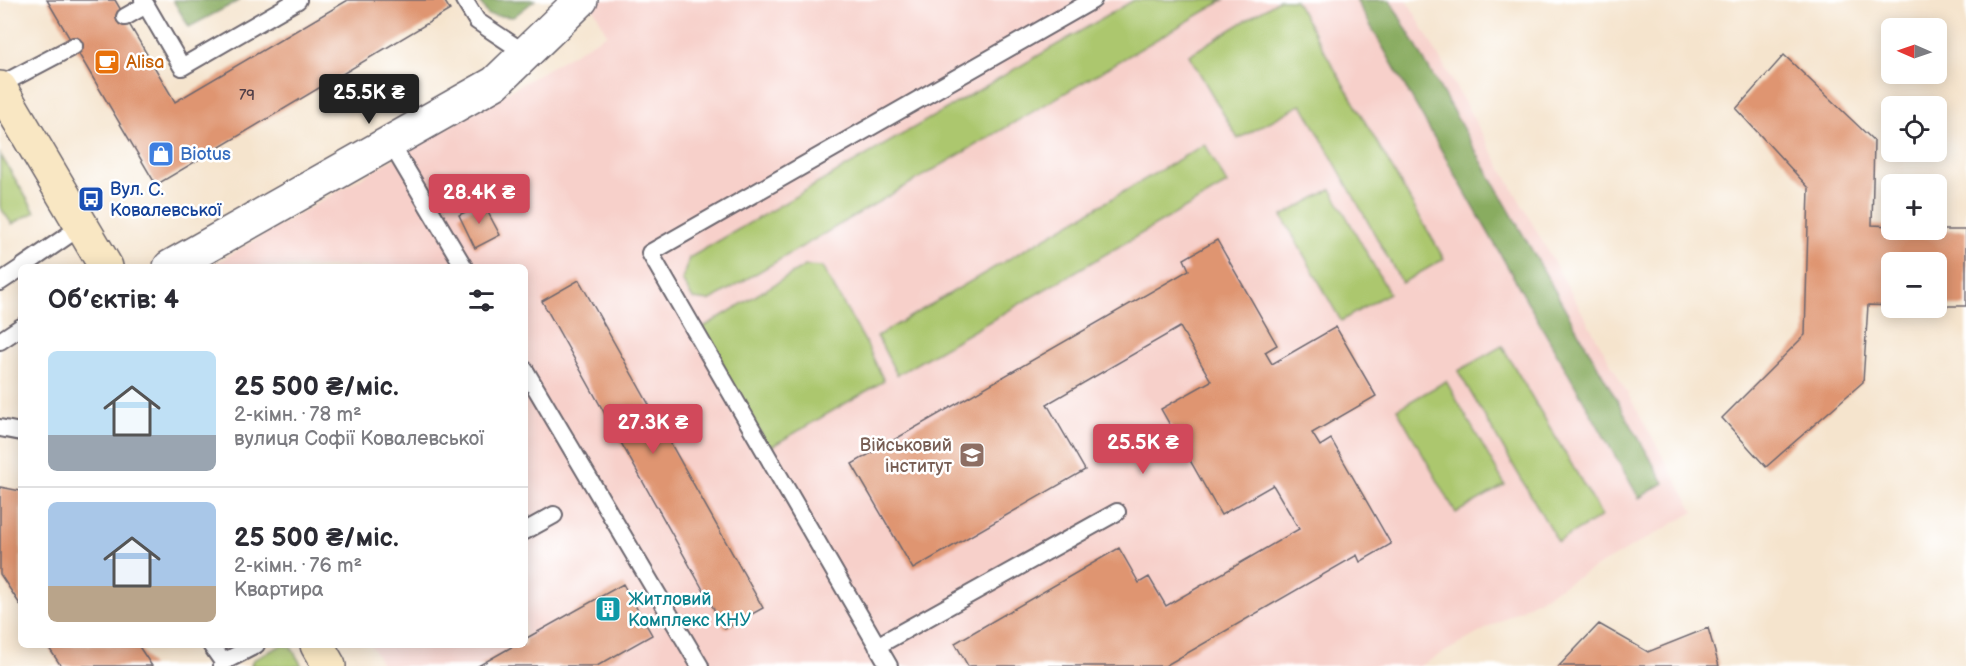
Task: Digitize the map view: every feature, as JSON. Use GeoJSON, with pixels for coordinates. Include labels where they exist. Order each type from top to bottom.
{"type":"FeatureCollection","features":[{"type":"Feature","properties":{"kind":"street"},"geometry":{"type":"LineString","coordinates":[[175,264],[495,83],[581,0]]}},
{"type":"Feature","properties":{"kind":"street"},"geometry":{"type":"LineString","coordinates":[[0,86],[104,264]]}},
{"type":"Feature","properties":{"kind":"street"},"geometry":{"type":"LineString","coordinates":[[319,648],[329,666]]}},
{"type":"Feature","properties":{"kind":"lane"},"geometry":{"type":"LineString","coordinates":[[125,17],[145,3],[182,67],[298,0]]}},
{"type":"Feature","properties":{"kind":"lane"},"geometry":{"type":"LineString","coordinates":[[464,0],[477,21],[525,53]]}},
{"type":"Feature","properties":{"kind":"lane"},"geometry":{"type":"LineString","coordinates":[[889,666],[650,253],[1093,0]]}},
{"type":"Feature","properties":{"kind":"lane"},"geometry":{"type":"LineString","coordinates":[[0,86],[74,46]]}},
{"type":"Feature","properties":{"kind":"lane"},"geometry":{"type":"LineString","coordinates":[[390,142],[462,264]]}},
{"type":"Feature","properties":{"kind":"lane"},"geometry":{"type":"LineString","coordinates":[[26,264],[83,225]]}},
{"type":"Feature","properties":{"kind":"lane"},"geometry":{"type":"LineString","coordinates":[[0,282],[18,270]]}},
{"type":"Feature","properties":{"kind":"lane"},"geometry":{"type":"LineString","coordinates":[[0,341],[18,329]]}},
{"type":"Feature","properties":{"kind":"lane"},"geometry":{"type":"LineString","coordinates":[[528,375],[700,666]]}},
{"type":"Feature","properties":{"kind":"lane"},"geometry":{"type":"LineString","coordinates":[[0,428],[18,431]]}},
{"type":"Feature","properties":{"kind":"lane"},"geometry":{"type":"LineString","coordinates":[[877,646],[1117,512]]}},
{"type":"Feature","properties":{"kind":"lane"},"geometry":{"type":"LineString","coordinates":[[528,529],[554,515]]}},
{"type":"Feature","properties":{"kind":"lane"},"geometry":{"type":"LineString","coordinates":[[213,648],[222,664],[251,648]]}},
{"type":"Feature","properties":{"kind":"shaded area"},"geometry":{"type":"Polygon","coordinates":[[[589,0],[1407,0],[1694,512],[1420,666],[383,666],[373,648],[528,648],[528,264],[214,264],[607,34],[589,0]]]}},
{"type":"Feature","properties":{"kind":"green space"},"geometry":{"type":"Polygon","coordinates":[[[173,0],[240,0],[189,27],[173,0]]]}},
{"type":"Feature","properties":{"kind":"green space"},"geometry":{"type":"Polygon","coordinates":[[[479,0],[535,0],[513,17],[488,15],[479,0]]]}},
{"type":"Feature","properties":{"kind":"green space"},"geometry":{"type":"Polygon","coordinates":[[[1134,0],[1224,0],[709,301],[693,299],[682,280],[689,258],[1134,0]]]}},
{"type":"Feature","properties":{"kind":"green space"},"geometry":{"type":"Polygon","coordinates":[[[1279,0],[1295,0],[1444,259],[1402,283],[1302,104],[1238,139],[1189,55],[1279,0]]]}},
{"type":"Feature","properties":{"kind":"green space"},"geometry":{"type":"Polygon","coordinates":[[[1356,0],[1390,0],[1664,483],[1639,498],[1356,0]]]}},
{"type":"Feature","properties":{"kind":"green space"},"geometry":{"type":"Polygon","coordinates":[[[1205,144],[1227,184],[897,375],[877,336],[1205,144]]]}},
{"type":"Feature","properties":{"kind":"green space"},"geometry":{"type":"Polygon","coordinates":[[[0,154],[35,212],[12,224],[0,207],[0,154]]]}},
{"type":"Feature","properties":{"kind":"green space"},"geometry":{"type":"Polygon","coordinates":[[[1331,189],[1389,293],[1341,321],[1282,216],[1331,189]]]}},
{"type":"Feature","properties":{"kind":"green space"},"geometry":{"type":"Polygon","coordinates":[[[805,266],[822,267],[866,343],[884,381],[769,448],[700,329],[805,266]]]}},
{"type":"Feature","properties":{"kind":"green space"},"geometry":{"type":"Polygon","coordinates":[[[1502,346],[1602,516],[1558,542],[1458,371],[1502,346]]]}},
{"type":"Feature","properties":{"kind":"green space"},"geometry":{"type":"Polygon","coordinates":[[[1446,381],[1505,485],[1456,513],[1397,409],[1446,381]]]}},
{"type":"Feature","properties":{"kind":"green space"},"geometry":{"type":"Polygon","coordinates":[[[276,648],[292,648],[302,666],[251,666],[253,660],[276,648]]]}},
{"type":"Feature","properties":{"kind":"building"},"geometry":{"type":"Polygon","coordinates":[[[47,0],[115,0],[175,102],[348,0],[444,0],[450,10],[156,185],[47,0]]]}},
{"type":"Feature","properties":{"kind":"building"},"geometry":{"type":"Polygon","coordinates":[[[1784,55],[1874,141],[1872,225],[1881,225],[1881,240],[1947,240],[1947,230],[1966,230],[1966,306],[1947,306],[1947,252],[1881,252],[1881,306],[1868,305],[1863,382],[1766,467],[1722,418],[1805,335],[1809,188],[1736,109],[1784,55]]]}},
{"type":"Feature","properties":{"kind":"building"},"geometry":{"type":"Polygon","coordinates":[[[483,203],[500,235],[475,248],[459,215],[483,203]]]}},
{"type":"Feature","properties":{"kind":"building","name":"Військовий інститут"},"geometry":{"type":"Polygon","coordinates":[[[1217,240],[1277,345],[1265,352],[1272,364],[1336,327],[1376,396],[1312,433],[1320,446],[1331,439],[1391,544],[1360,562],[1357,555],[1165,666],[968,666],[955,643],[1119,548],[1139,583],[1149,577],[1166,606],[1299,529],[1273,485],[1221,515],[1161,409],[1211,381],[1180,327],[1047,404],[1085,470],[913,569],[852,464],[1189,270],[1184,259],[1217,240]]]}},
{"type":"Feature","properties":{"kind":"building"},"geometry":{"type":"Polygon","coordinates":[[[579,280],[763,608],[725,629],[542,301],[579,280]]]}},
{"type":"Feature","properties":{"kind":"building"},"geometry":{"type":"Polygon","coordinates":[[[0,487],[18,490],[18,601],[0,574],[0,487]]]}},
{"type":"Feature","properties":{"kind":"building","name":"Житловий Комплекс КНУ"},"geometry":{"type":"Polygon","coordinates":[[[623,584],[652,635],[597,666],[478,666],[510,648],[528,648],[528,637],[623,584]]]}},
{"type":"Feature","properties":{"kind":"building"},"geometry":{"type":"Polygon","coordinates":[[[1599,624],[1648,652],[1708,628],[1719,666],[1559,666],[1599,624]]]}},
{"type":"Feature","properties":{"kind":"building"},"geometry":{"type":"Polygon","coordinates":[[[49,648],[140,648],[152,666],[61,666],[49,648]]]}},
{"type":"Feature","properties":{"kind":"place","name":"Alisa"},"geometry":{"type":"Point","coordinates":[107,62]}},
{"type":"Feature","properties":{"kind":"place","name":"Biotus"},"geometry":{"type":"Point","coordinates":[161,154]}},
{"type":"Feature","properties":{"kind":"place","name":"Вул. С. Ковалевської"},"geometry":{"type":"Point","coordinates":[91,199]}},
{"type":"Feature","properties":{"kind":"place","name":"Військовий інститут"},"geometry":{"type":"Point","coordinates":[972,455]}},
{"type":"Feature","properties":{"kind":"place","name":"Житловий Комплекс КНУ"},"geometry":{"type":"Point","coordinates":[608,609]}}]}
